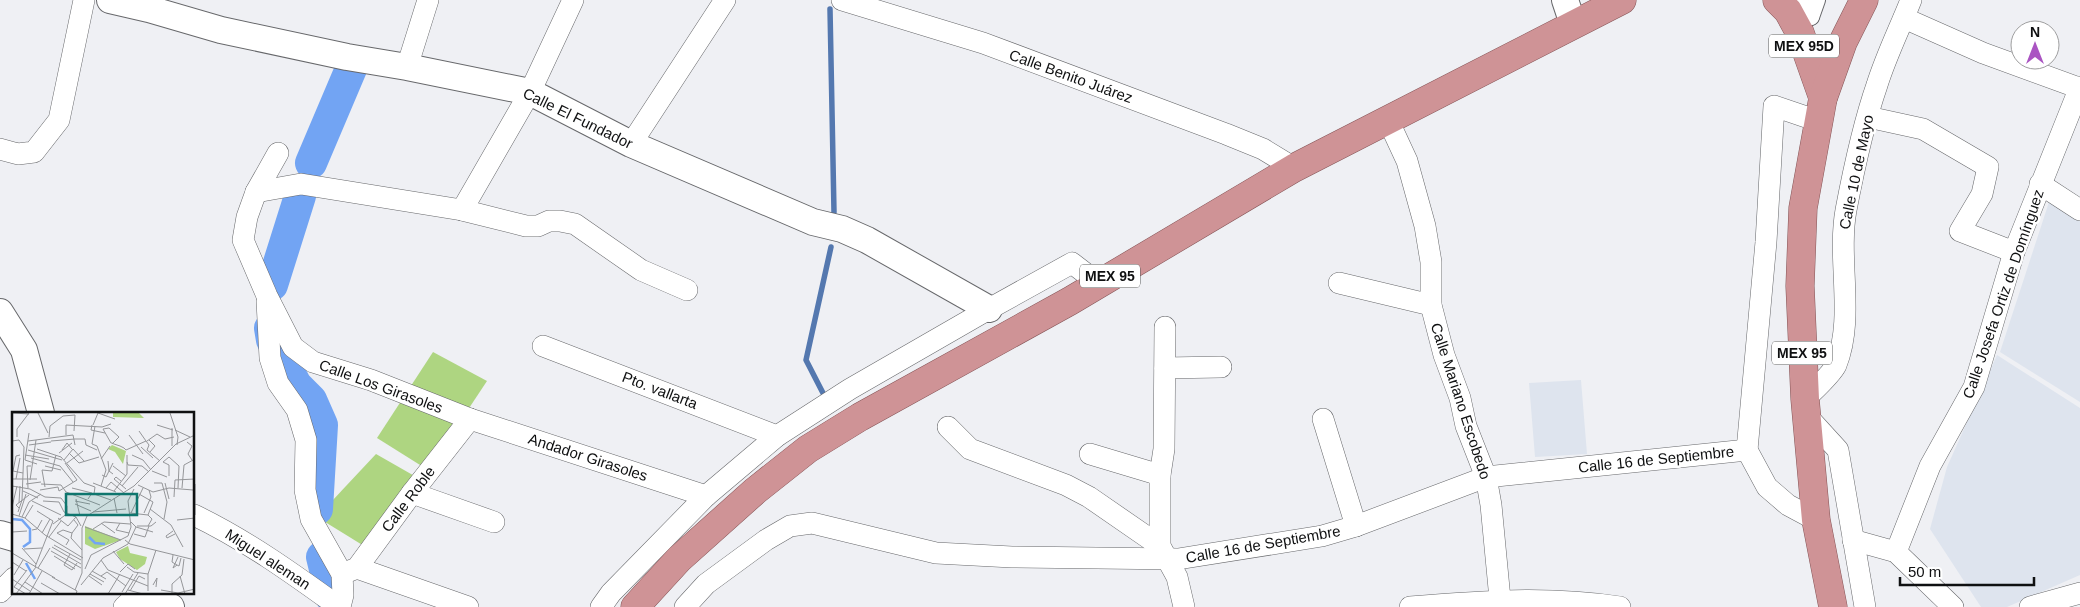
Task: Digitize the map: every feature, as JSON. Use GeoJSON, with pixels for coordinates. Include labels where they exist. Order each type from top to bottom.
{"type":"FeatureCollection","features":[{"type":"Feature","properties":{"kind":"highway","name":"MEX 95"},"geometry":{"type":"LineString","coordinates":[[635,607],[679,559],[754,490],[808,448],[860,417],[1070,301],[1294,168],[1388,120],[1569,12],[1622,0]]}},
{"type":"Feature","properties":{"kind":"highway","name":"MEX 95D"},"geometry":{"type":"LineString","coordinates":[[1777,0],[1788,11],[1800,33],[1820,110]]}},
{"type":"Feature","properties":{"kind":"highway","name":"MEX 95"},"geometry":{"type":"LineString","coordinates":[[1833,607],[1816,520],[1806,407],[1800,286],[1803,208],[1820,110],[1843,42],[1864,0]]}},
{"type":"Feature","properties":{"kind":"street"},"geometry":{"type":"LineString","coordinates":[[0,149],[18,154],[34,152],[59,120],[84,0]]}},
{"type":"Feature","properties":{"kind":"street","name":"Calle El Fundador"},"geometry":{"type":"LineString","coordinates":[[110,0],[151,4],[221,30],[347,57],[407,66],[530,92],[631,144],[814,222],[842,228],[867,240],[989,309]]}},
{"type":"Feature","properties":{"kind":"street"},"geometry":{"type":"LineString","coordinates":[[407,66],[428,0]]}},
{"type":"Feature","properties":{"kind":"street"},"geometry":{"type":"LineString","coordinates":[[462,210],[530,92],[574,0]]}},
{"type":"Feature","properties":{"kind":"street"},"geometry":{"type":"LineString","coordinates":[[631,144],[725,0]]}},
{"type":"Feature","properties":{"kind":"street","name":"Calle Benito Juárez"},"geometry":{"type":"LineString","coordinates":[[842,0],[982,43],[1226,134],[1263,149],[1294,168]]}},
{"type":"Feature","properties":{"kind":"street"},"geometry":{"type":"LineString","coordinates":[[1799,0],[1811,18],[1817,0]]}},
{"type":"Feature","properties":{"kind":"street"},"geometry":{"type":"LineString","coordinates":[[1907,9],[1983,53],[2080,88]]}},
{"type":"Feature","properties":{"kind":"street","name":"Calle 10 de Mayo"},"geometry":{"type":"LineString","coordinates":[[1806,407],[1835,367],[1842,342],[1845,303],[1842,237],[1858,154],[1876,85],[1907,9]]}},
{"type":"Feature","properties":{"kind":"street","name":"Calle Josefa Ortiz de Domínguez"},"geometry":{"type":"LineString","coordinates":[[1896,552],[1930,466],[1974,387],[2014,252],[2080,88]]}},
{"type":"Feature","properties":{"kind":"street"},"geometry":{"type":"LineString","coordinates":[[1747,450],[1766,242],[1774,106],[1820,110]]}},
{"type":"Feature","properties":{"kind":"street"},"geometry":{"type":"LineString","coordinates":[[1868,117],[1923,129],[1988,167],[1982,194],[1960,231],[2014,252]]}},
{"type":"Feature","properties":{"kind":"street","name":"Calle Mariano Escobedo"},"geometry":{"type":"LineString","coordinates":[[1388,120],[1407,161],[1424,226],[1430,262],[1430,305],[1444,355],[1460,398],[1466,426],[1486,477],[1491,505],[1500,599]]}},
{"type":"Feature","properties":{"kind":"street","name":"Calle Los Girasoles"},"geometry":{"type":"LineString","coordinates":[[278,153],[256,192],[246,217],[243,240],[267,296],[294,347],[313,362],[372,380],[470,419]]}},
{"type":"Feature","properties":{"kind":"street"},"geometry":{"type":"LineString","coordinates":[[256,192],[301,184],[462,210],[526,226],[538,226],[549,221],[560,220],[575,224],[641,270],[686,290]]}},
{"type":"Feature","properties":{"kind":"street"},"geometry":{"type":"LineString","coordinates":[[2040,184],[2080,210]]}},
{"type":"Feature","properties":{"kind":"street"},"geometry":{"type":"LineString","coordinates":[[601,607],[611,592],[706,496],[777,436],[850,389],[1072,263],[1098,283]]}},
{"type":"Feature","properties":{"kind":"street"},"geometry":{"type":"LineString","coordinates":[[1339,283],[1430,305]]}},
{"type":"Feature","properties":{"kind":"street"},"geometry":{"type":"LineString","coordinates":[[267,296],[270,358],[278,384],[298,410],[306,440],[305,490],[311,519],[350,571],[468,607]]}},
{"type":"Feature","properties":{"kind":"street"},"geometry":{"type":"LineString","coordinates":[[0,312],[24,350],[41,412]]}},
{"type":"Feature","properties":{"kind":"street"},"geometry":{"type":"LineString","coordinates":[[1164,553],[1160,475],[1164,449],[1165,327]]}},
{"type":"Feature","properties":{"kind":"street","name":"Pto. vallarta"},"geometry":{"type":"LineString","coordinates":[[543,346],[777,436]]}},
{"type":"Feature","properties":{"kind":"street"},"geometry":{"type":"LineString","coordinates":[[1165,368],[1221,367]]}},
{"type":"Feature","properties":{"kind":"street"},"geometry":{"type":"LineString","coordinates":[[1806,407],[1838,450],[1865,607]]}},
{"type":"Feature","properties":{"kind":"street","name":"Calle Roble"},"geometry":{"type":"LineString","coordinates":[[350,571],[470,419]]}},
{"type":"Feature","properties":{"kind":"street","name":"Andador Girasoles"},"geometry":{"type":"LineString","coordinates":[[470,419],[706,496]]}},
{"type":"Feature","properties":{"kind":"street"},"geometry":{"type":"LineString","coordinates":[[1323,419],[1356,526]]}},
{"type":"Feature","properties":{"kind":"street"},"geometry":{"type":"LineString","coordinates":[[948,427],[970,448],[1066,485],[1089,497],[1164,553],[1178,577],[1184,607]]}},
{"type":"Feature","properties":{"kind":"street","name":"Calle 16 de Septiembre"},"geometry":{"type":"LineString","coordinates":[[686,607],[706,584],[766,540],[790,526],[812,523],[936,553],[1012,557],[1164,553],[1178,559],[1322,536],[1356,526],[1486,477],[1747,450],[1767,487],[1788,505],[1816,520]]}},
{"type":"Feature","properties":{"kind":"street"},"geometry":{"type":"LineString","coordinates":[[1090,454],[1160,475]]}},
{"type":"Feature","properties":{"kind":"street"},"geometry":{"type":"LineString","coordinates":[[412,493],[494,522]]}},
{"type":"Feature","properties":{"kind":"street","name":"Miguel aleman"},"geometry":{"type":"LineString","coordinates":[[195,516],[215,525],[278,562],[340,607]]}},
{"type":"Feature","properties":{"kind":"street"},"geometry":{"type":"LineString","coordinates":[[1853,540],[1896,552],[1953,607]]}},
{"type":"Feature","properties":{"kind":"street"},"geometry":{"type":"LineString","coordinates":[[340,607],[350,571]]}},
{"type":"Feature","properties":{"kind":"street"},"geometry":{"type":"LineString","coordinates":[[0,592],[12,580]]}},
{"type":"Feature","properties":{"kind":"street"},"geometry":{"type":"LineString","coordinates":[[2030,607],[2080,593]]}},
{"type":"Feature","properties":{"kind":"street"},"geometry":{"type":"LineString","coordinates":[[124,607],[138,594]]}},
{"type":"Feature","properties":{"kind":"street"},"geometry":{"type":"LineString","coordinates":[[141,594],[172,607]]}},
{"type":"Feature","properties":{"kind":"street"},"geometry":{"type":"LineString","coordinates":[[1410,607],[1500,599],[1620,607]]}},
{"type":"Feature","properties":{"kind":"shaded area"},"geometry":{"type":"Polygon","coordinates":[[[2050,199],[2080,220],[2080,402],[2000,352],[2050,199]]]}},
{"type":"Feature","properties":{"kind":"shaded area"},"geometry":{"type":"Polygon","coordinates":[[[1997,355],[2080,408],[2080,575],[2007,607],[1981,607],[1930,529],[1947,467],[1997,355]]]}},
{"type":"Feature","properties":{"kind":"shaded area"},"geometry":{"type":"Polygon","coordinates":[[[1581,380],[1587,454],[1535,457],[1529,383],[1581,380]]]}},
{"type":"Feature","properties":{"kind":"green space"},"geometry":{"type":"Polygon","coordinates":[[[433,352],[487,381],[428,470],[377,438],[433,352]]]}},
{"type":"Feature","properties":{"kind":"green space"},"geometry":{"type":"Polygon","coordinates":[[[376,454],[418,478],[364,546],[317,517],[376,454]]]}},
{"type":"Feature","properties":{"kind":"waterway"},"geometry":{"type":"LineString","coordinates":[[830,9],[834,212]]}},
{"type":"Feature","properties":{"kind":"waterway"},"geometry":{"type":"LineString","coordinates":[[311,163],[353,64]]}},
{"type":"Feature","properties":{"kind":"waterway"},"geometry":{"type":"LineString","coordinates":[[272,285],[300,196]]}},
{"type":"Feature","properties":{"kind":"waterway"},"geometry":{"type":"LineString","coordinates":[[824,395],[806,360],[831,247]]}},
{"type":"Feature","properties":{"kind":"waterway"},"geometry":{"type":"LineString","coordinates":[[270,328],[272,340],[296,385],[311,400],[322,425],[317,509]]}},
{"type":"Feature","properties":{"kind":"waterway"},"geometry":{"type":"LineString","coordinates":[[322,557],[332,598]]}}]}
